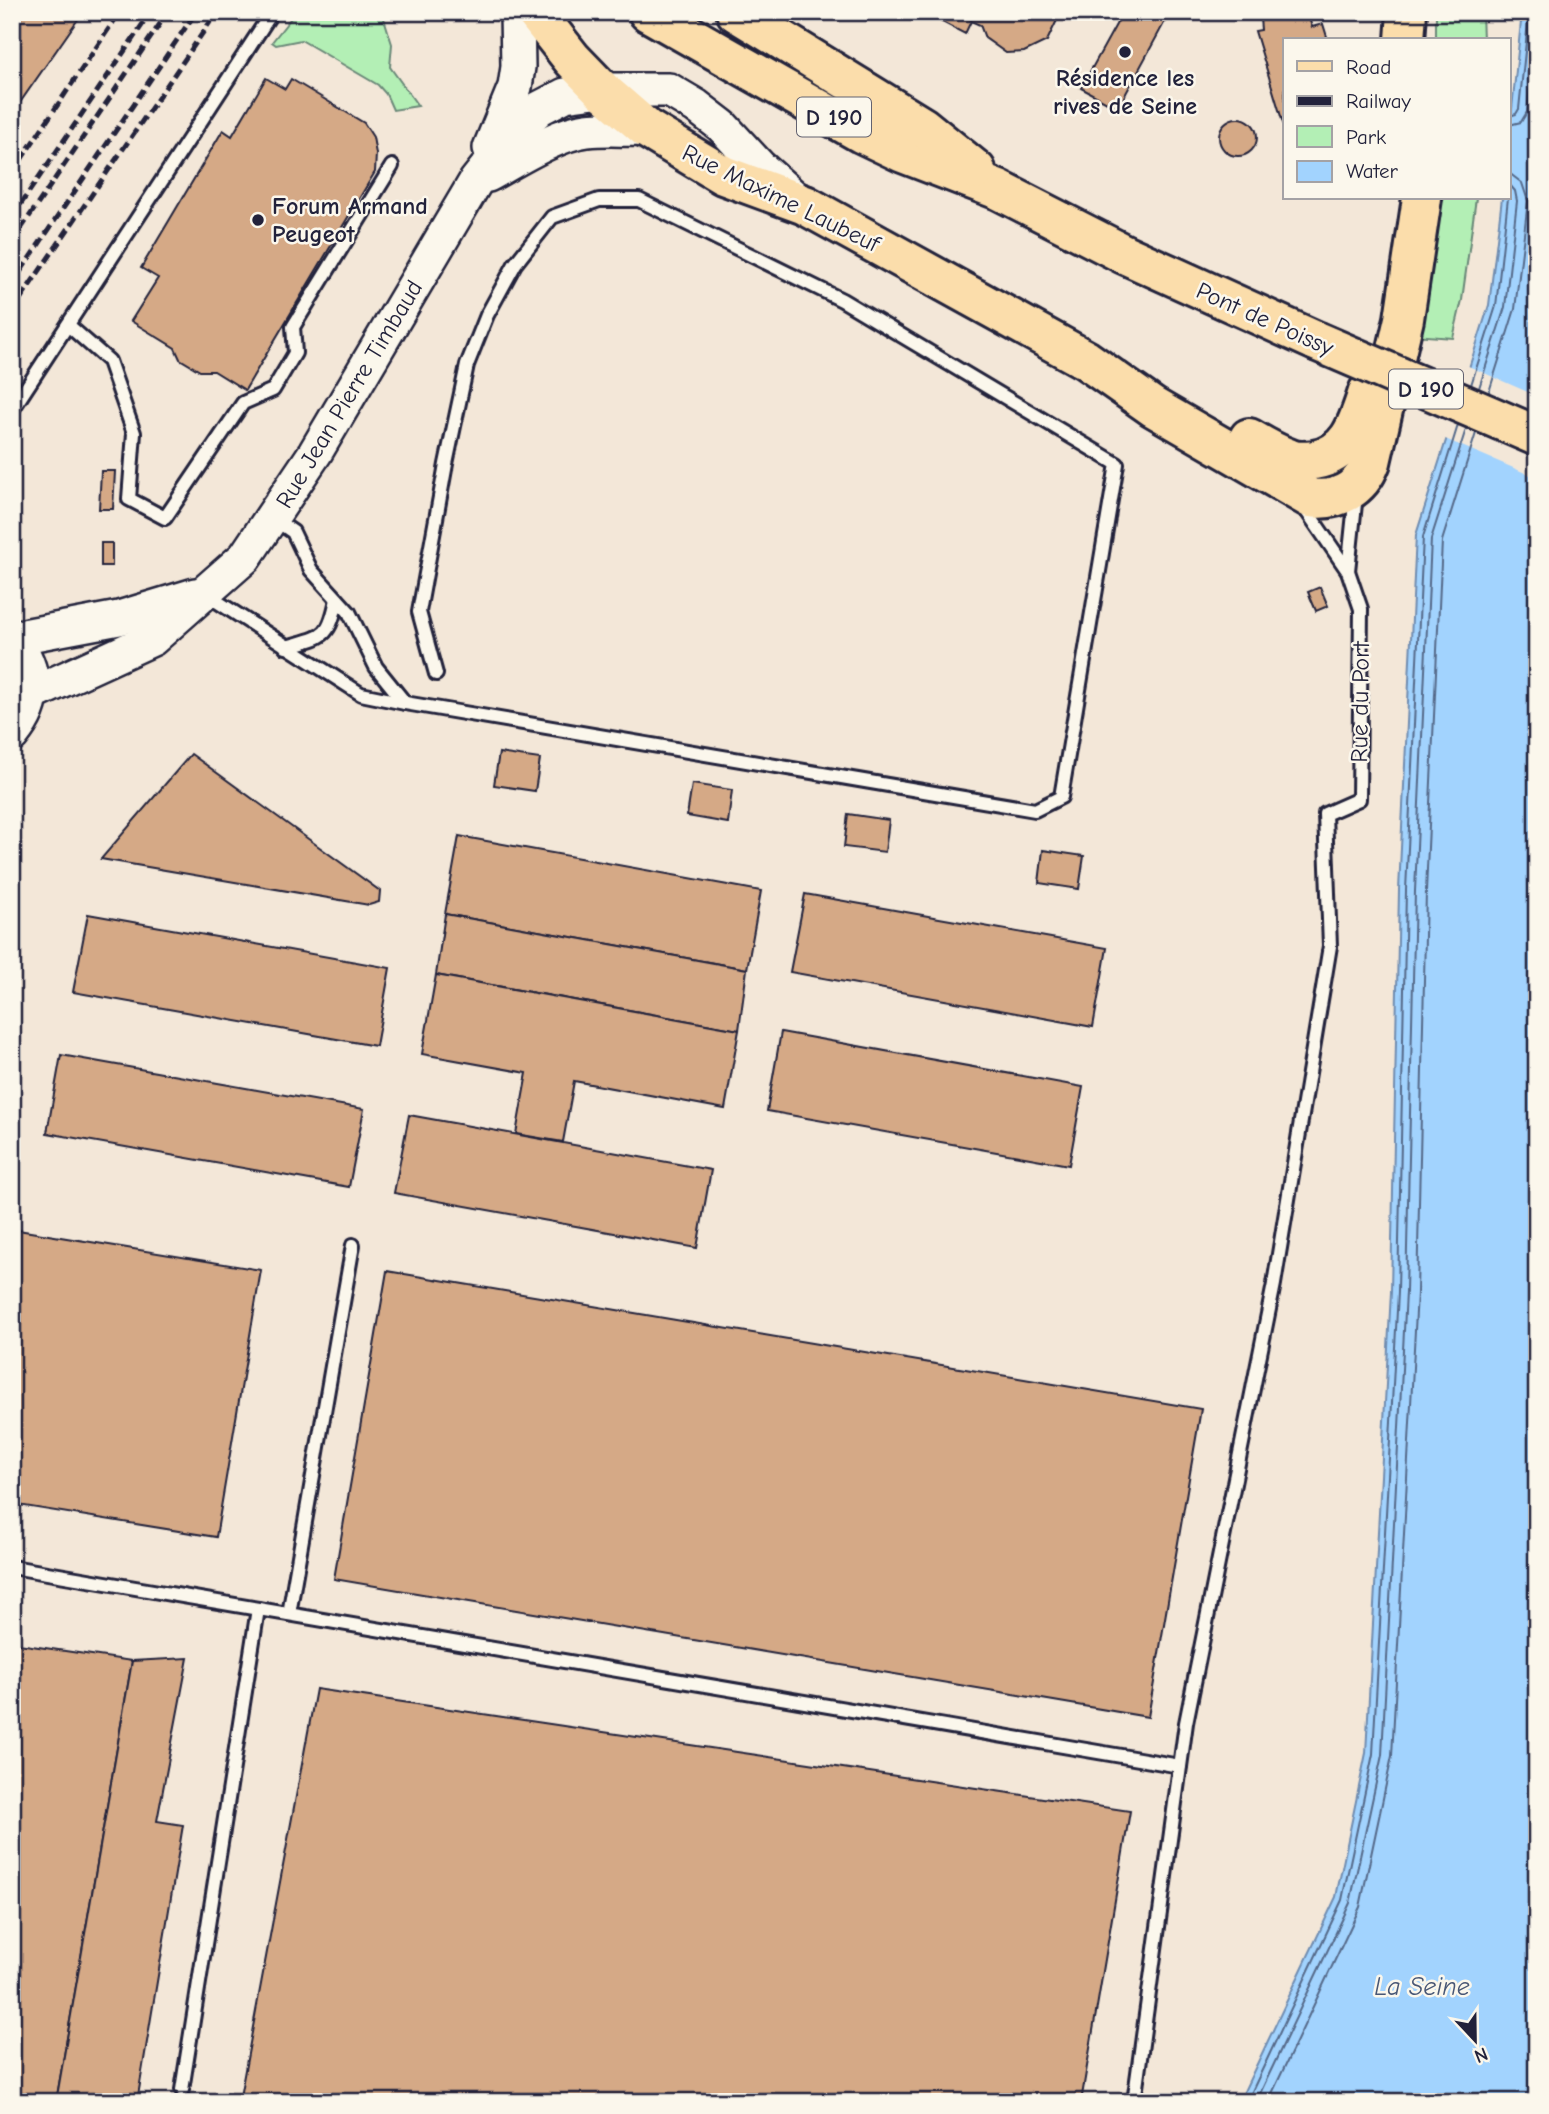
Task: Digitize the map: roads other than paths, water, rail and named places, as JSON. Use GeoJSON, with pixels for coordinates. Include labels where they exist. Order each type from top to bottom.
{"type":"FeatureCollection","features":[{"type":"Feature","properties":{"kind":"main road","name":"Rue Maxime Laubeuf"},"geometry":{"type":"LineString","coordinates":[[534,12],[572,59],[602,90],[647,129],[723,175],[804,205],[1086,360]]}},
{"type":"Feature","properties":{"kind":"main road","name":"D 190"},"geometry":{"type":"LineString","coordinates":[[736,12],[923,127],[999,190]]}},
{"type":"Feature","properties":{"kind":"main road"},"geometry":{"type":"LineString","coordinates":[[1405,38],[1407,12]]}},
{"type":"Feature","properties":{"kind":"main road"},"geometry":{"type":"LineString","coordinates":[[1430,38],[1432,12]]}},
{"type":"Feature","properties":{"kind":"main road","name":"D 190"},"geometry":{"type":"LineString","coordinates":[[665,17],[861,132],[904,153],[999,190]]}},
{"type":"Feature","properties":{"kind":"main road","name":"Pont de Poissy"},"geometry":{"type":"LineString","coordinates":[[999,190],[1149,266],[1537,436]]}},
{"type":"Feature","properties":{"kind":"main road"},"geometry":{"type":"LineString","coordinates":[[1086,360],[1164,391],[1289,459],[1312,460],[1337,452],[1347,442],[1362,411],[1392,315],[1398,279],[1400,200]]}},
{"type":"Feature","properties":{"kind":"main road","name":"Rue du Port"},"geometry":{"type":"LineString","coordinates":[[1357,486],[1367,472],[1404,319],[1422,200]]}},
{"type":"Feature","properties":{"kind":"main road"},"geometry":{"type":"LineString","coordinates":[[1086,360],[1153,407],[1310,498],[1336,498],[1357,486]]}},
{"type":"Feature","properties":{"kind":"street","name":"Rue Jean Pierre Timbaud"},"geometry":{"type":"LineString","coordinates":[[476,181],[515,87],[518,67],[517,12]]}},
{"type":"Feature","properties":{"kind":"street","name":"Rue Jean Pierre Timbaud"},"geometry":{"type":"LineString","coordinates":[[32,694],[152,639],[245,557],[315,453],[476,181],[518,128],[540,108],[565,95],[602,90],[669,90],[722,126],[759,166],[804,205]]}},
{"type":"Feature","properties":{"kind":"street"},"geometry":{"type":"LineString","coordinates":[[476,181],[574,133],[586,130],[647,129]]}},
{"type":"Feature","properties":{"kind":"street","name":"Rue Jean Pierre Timbaud"},"geometry":{"type":"LineString","coordinates":[[13,638],[119,618],[204,593]]}},
{"type":"Feature","properties":{"kind":"street"},"geometry":{"type":"LineString","coordinates":[[12,735],[26,716],[32,694],[32,674],[25,654],[13,638]]}},
{"type":"Feature","properties":{"kind":"lane"},"geometry":{"type":"LineString","coordinates":[[12,410],[272,12]]}},
{"type":"Feature","properties":{"kind":"lane"},"geometry":{"type":"LineString","coordinates":[[68,326],[109,361],[134,433],[130,499],[164,518],[243,403],[273,390],[295,353],[293,327],[392,166]]}},
{"type":"Feature","properties":{"kind":"lane"},"geometry":{"type":"LineString","coordinates":[[204,593],[361,694],[1035,810],[1060,797],[1118,464],[842,300],[799,278],[639,200],[599,200],[552,217],[515,264],[487,316],[467,365],[419,612],[436,674]]}},
{"type":"Feature","properties":{"kind":"lane","name":"Rue du Port"},"geometry":{"type":"LineString","coordinates":[[1348,570],[1357,486]]}},
{"type":"Feature","properties":{"kind":"lane","name":"Rue du Port"},"geometry":{"type":"LineString","coordinates":[[1180,1766],[1186,1723],[1274,1284],[1330,946],[1325,814],[1359,800],[1361,609],[1348,570],[1292,489]]}},
{"type":"Feature","properties":{"kind":"lane"},"geometry":{"type":"LineString","coordinates":[[273,518],[293,532],[311,570],[349,612],[376,667],[405,703]]}},
{"type":"Feature","properties":{"kind":"lane"},"geometry":{"type":"LineString","coordinates":[[286,647],[322,636],[328,630],[337,599]]}},
{"type":"Feature","properties":{"kind":"lane"},"geometry":{"type":"LineString","coordinates":[[289,1614],[353,1245]]}},
{"type":"Feature","properties":{"kind":"lane"},"geometry":{"type":"LineString","coordinates":[[12,1567],[1180,1766],[1134,2102]]}},
{"type":"Feature","properties":{"kind":"lane"},"geometry":{"type":"LineString","coordinates":[[183,2090],[258,1609]]}},
{"type":"Feature","properties":{"kind":"water","name":"La Seine"},"geometry":{"type":"Polygon","coordinates":[[[1522,12],[1537,12],[1537,2102],[1239,2102],[1336,1897],[1366,1753],[1391,1292],[1399,890],[1416,535],[1489,305],[1502,200],[1510,200],[1510,128],[1522,12]]]}},
{"type":"Feature","properties":{"kind":"railway"},"geometry":{"type":"LineString","coordinates":[[12,173],[120,12]]}},
{"type":"Feature","properties":{"kind":"railway"},"geometry":{"type":"LineString","coordinates":[[12,217],[151,12]]}},
{"type":"Feature","properties":{"kind":"railway"},"geometry":{"type":"LineString","coordinates":[[12,242],[168,12]]}},
{"type":"Feature","properties":{"kind":"railway"},"geometry":{"type":"LineString","coordinates":[[12,284],[196,12]]}},
{"type":"Feature","properties":{"kind":"railway"},"geometry":{"type":"LineString","coordinates":[[12,311],[217,12]]}},
{"type":"Feature","properties":{"kind":"place","name":"Résidence les rives de Seine"},"geometry":{"type":"Point","coordinates":[1125,52]}},
{"type":"Feature","properties":{"kind":"place","name":"Forum Armand Peugeot"},"geometry":{"type":"Point","coordinates":[258,220]}}]}
